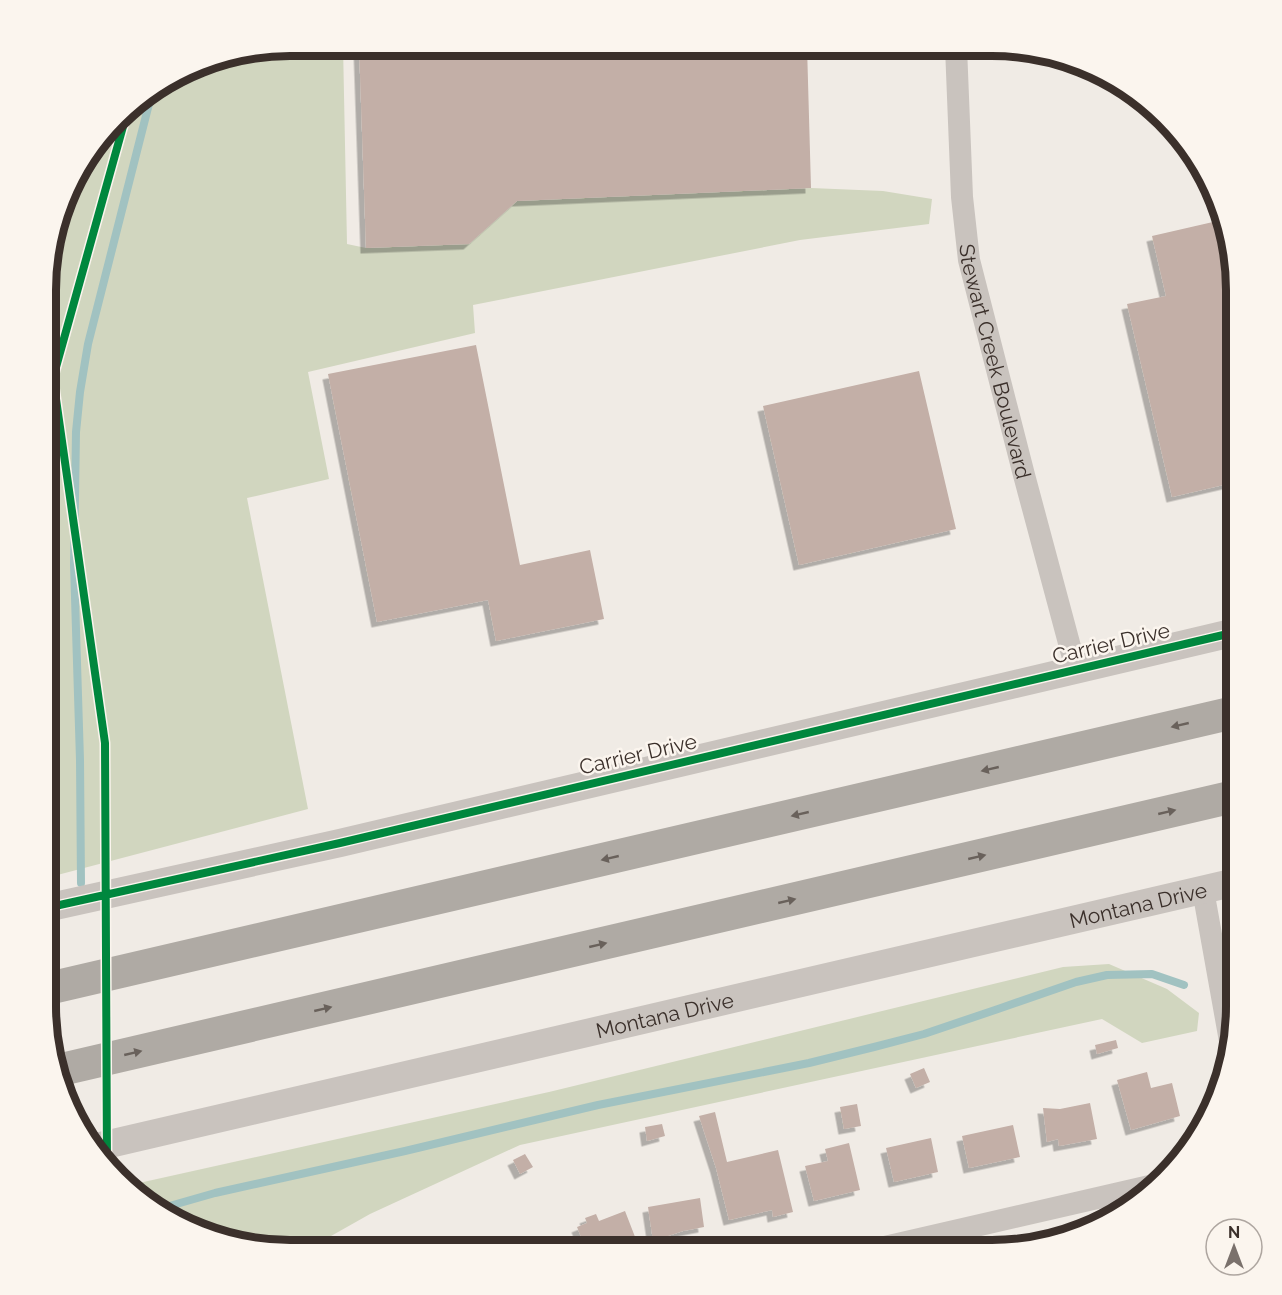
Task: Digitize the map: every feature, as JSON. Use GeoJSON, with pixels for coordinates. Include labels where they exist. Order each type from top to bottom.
{"type":"FeatureCollection","features":[{"type":"Feature","properties":{"kind":"highway"},"geometry":{"type":"LineString","coordinates":[[55,987],[1226,714]]}},
{"type":"Feature","properties":{"kind":"highway"},"geometry":{"type":"LineString","coordinates":[[64,1069],[1226,798]]}},
{"type":"Feature","properties":{"kind":"street","name":"Stewart Creek Boulevard"},"geometry":{"type":"LineString","coordinates":[[956,56],[962,197],[969,260],[1076,669]]}},
{"type":"Feature","properties":{"kind":"street","name":"Carrier Drive"},"geometry":{"type":"LineString","coordinates":[[55,906],[340,843],[1226,634]]}},
{"type":"Feature","properties":{"kind":"street","name":"Montana Drive"},"geometry":{"type":"LineString","coordinates":[[102,1146],[1226,884]]}},
{"type":"Feature","properties":{"kind":"street"},"geometry":{"type":"LineString","coordinates":[[1203,890],[1226,1019]]}},
{"type":"Feature","properties":{"kind":"street"},"geometry":{"type":"LineString","coordinates":[[919,1240],[1138,1189]]}},
{"type":"Feature","properties":{"kind":"green space"},"geometry":{"type":"Polygon","coordinates":[[[274,56],[343,56],[347,244],[366,248],[469,244],[517,201],[811,188],[883,191],[932,199],[929,224],[800,240],[473,305],[475,333],[308,372],[329,479],[247,498],[308,809],[55,876],[56,274],[63,229],[73,200],[95,160],[124,124],[147,104],[173,87],[200,73],[229,63],[274,56]]]}},
{"type":"Feature","properties":{"kind":"green space"},"geometry":{"type":"Polygon","coordinates":[[[1109,964],[1167,989],[1199,1013],[1197,1031],[1142,1043],[1102,1019],[520,1145],[370,1214],[324,1240],[274,1239],[229,1232],[186,1215],[138,1183],[549,1092],[1063,967],[1109,964]]]}},
{"type":"Feature","properties":{"kind":"building"},"geometry":{"type":"Polygon","coordinates":[[[359,56],[807,56],[811,188],[517,201],[469,244],[366,248],[359,56]]]}},
{"type":"Feature","properties":{"kind":"building"},"geometry":{"type":"Polygon","coordinates":[[[1216,221],[1226,274],[1226,484],[1172,497],[1127,304],[1166,296],[1152,236],[1216,221]]]}},
{"type":"Feature","properties":{"kind":"building"},"geometry":{"type":"Polygon","coordinates":[[[476,345],[520,565],[590,550],[604,619],[496,641],[488,600],[377,622],[328,374],[476,345]]]}},
{"type":"Feature","properties":{"kind":"building"},"geometry":{"type":"Polygon","coordinates":[[[919,371],[956,529],[799,565],[763,406],[919,371]]]}},
{"type":"Feature","properties":{"kind":"building"},"geometry":{"type":"Polygon","coordinates":[[[1116,1040],[1118,1048],[1097,1054],[1095,1045],[1116,1040]]]}},
{"type":"Feature","properties":{"kind":"building"},"geometry":{"type":"Polygon","coordinates":[[[924,1068],[930,1082],[916,1088],[910,1074],[924,1068]]]}},
{"type":"Feature","properties":{"kind":"building"},"geometry":{"type":"Polygon","coordinates":[[[1147,1072],[1151,1088],[1172,1083],[1180,1116],[1131,1130],[1117,1080],[1147,1072]]]}},
{"type":"Feature","properties":{"kind":"building"},"geometry":{"type":"Polygon","coordinates":[[[1090,1103],[1097,1139],[1059,1146],[1058,1139],[1047,1142],[1043,1108],[1060,1109],[1090,1103]]]}},
{"type":"Feature","properties":{"kind":"building"},"geometry":{"type":"Polygon","coordinates":[[[857,1104],[861,1126],[844,1129],[840,1107],[857,1104]]]}},
{"type":"Feature","properties":{"kind":"building"},"geometry":{"type":"Polygon","coordinates":[[[715,1112],[727,1162],[778,1150],[793,1212],[773,1217],[772,1210],[729,1220],[716,1168],[699,1116],[715,1112]]]}},
{"type":"Feature","properties":{"kind":"building"},"geometry":{"type":"Polygon","coordinates":[[[662,1124],[665,1136],[647,1141],[645,1127],[662,1124]]]}},
{"type":"Feature","properties":{"kind":"building"},"geometry":{"type":"Polygon","coordinates":[[[1013,1125],[1020,1157],[969,1168],[962,1136],[1013,1125]]]}},
{"type":"Feature","properties":{"kind":"building"},"geometry":{"type":"Polygon","coordinates":[[[931,1138],[938,1172],[894,1182],[886,1148],[931,1138]]]}},
{"type":"Feature","properties":{"kind":"building"},"geometry":{"type":"Polygon","coordinates":[[[849,1143],[860,1190],[814,1201],[805,1166],[828,1161],[825,1149],[849,1143]]]}},
{"type":"Feature","properties":{"kind":"building"},"geometry":{"type":"Polygon","coordinates":[[[525,1154],[533,1167],[520,1174],[513,1160],[525,1154]]]}},
{"type":"Feature","properties":{"kind":"building"},"geometry":{"type":"Polygon","coordinates":[[[700,1198],[704,1227],[653,1240],[648,1207],[700,1198]]]}},
{"type":"Feature","properties":{"kind":"building"},"geometry":{"type":"Polygon","coordinates":[[[625,1211],[636,1240],[582,1240],[577,1227],[587,1223],[585,1218],[596,1214],[599,1221],[625,1211]]]}},
{"type":"Feature","properties":{"kind":"waterway"},"geometry":{"type":"LineString","coordinates":[[81,883],[74,565],[76,432],[88,344],[149,102]]}},
{"type":"Feature","properties":{"kind":"waterway"},"geometry":{"type":"LineString","coordinates":[[170,1206],[215,1193],[598,1105],[809,1063],[874,1047],[924,1034],[1076,982],[1107,975],[1152,974],[1184,985]]}},
{"type":"Feature","properties":{"kind":"cycle path"},"geometry":{"type":"LineString","coordinates":[[55,371],[124,124]]}},
{"type":"Feature","properties":{"kind":"cycle path"},"geometry":{"type":"LineString","coordinates":[[55,392],[105,743],[107,1152]]}},
{"type":"Feature","properties":{"kind":"cycle path"},"geometry":{"type":"LineString","coordinates":[[55,906],[340,843],[1226,634]]}}]}
